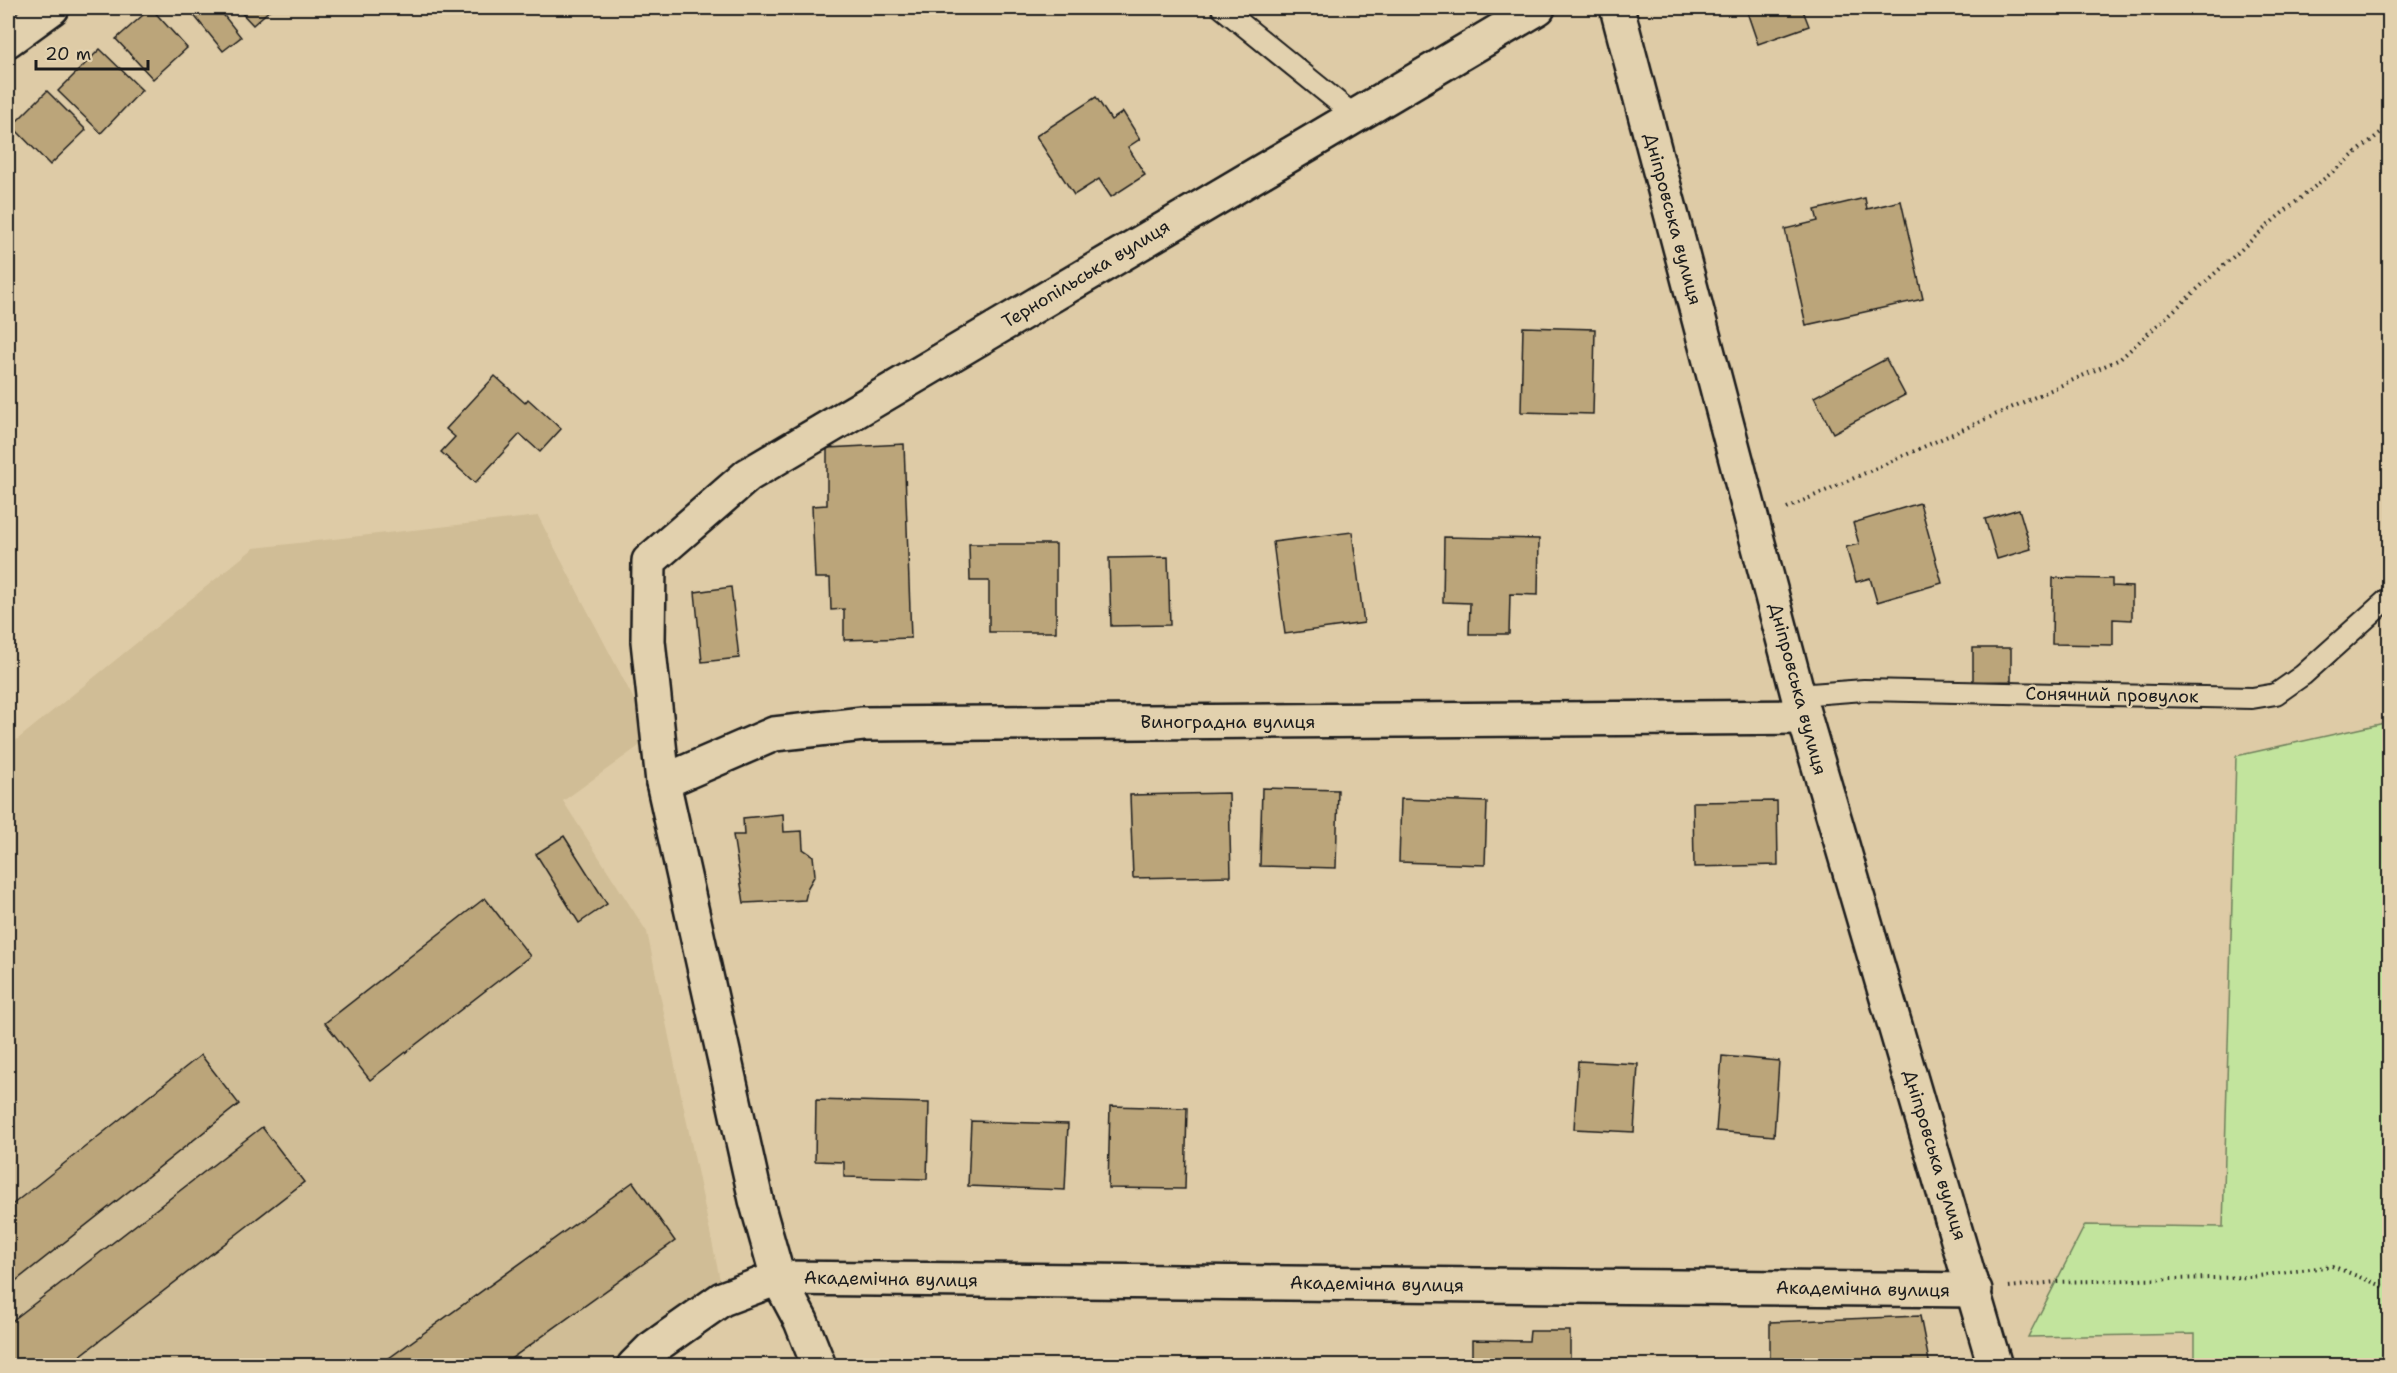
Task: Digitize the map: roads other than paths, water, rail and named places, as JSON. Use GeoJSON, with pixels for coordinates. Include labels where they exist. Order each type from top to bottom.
{"type":"FeatureCollection","features":[{"type":"Feature","properties":{"kind":"street"},"geometry":{"type":"LineString","coordinates":[[8,40],[52,8]]}},
{"type":"Feature","properties":{"kind":"street","name":"Тернопільська вулиця"},"geometry":{"type":"LineString","coordinates":[[663,782],[648,640],[649,561],[748,475],[1538,8]]}},
{"type":"Feature","properties":{"kind":"street","name":"Дніпровська вулиця"},"geometry":{"type":"LineString","coordinates":[[1617,8],[1801,706],[1975,1290],[1995,1365]]}},
{"type":"Feature","properties":{"kind":"street","name":"Виноградна вулиця"},"geometry":{"type":"LineString","coordinates":[[663,782],[774,734],[863,724],[1801,706]]}},
{"type":"Feature","properties":{"kind":"street"},"geometry":{"type":"LineString","coordinates":[[663,782],[756,1200],[778,1278],[801,1321],[819,1365]]}},
{"type":"Feature","properties":{"kind":"street"},"geometry":{"type":"LineString","coordinates":[[633,1365],[651,1349],[722,1299],[778,1278]]}},
{"type":"Feature","properties":{"kind":"street","name":"Академічна вулиця"},"geometry":{"type":"LineString","coordinates":[[778,1278],[1975,1290]]}},
{"type":"Feature","properties":{"kind":"lane"},"geometry":{"type":"LineString","coordinates":[[1222,8],[1354,115]]}},
{"type":"Feature","properties":{"kind":"lane","name":"Сонячний провулок"},"geometry":{"type":"LineString","coordinates":[[1801,706],[1864,690],[2252,698],[2276,694],[2303,675],[2390,597]]}}]}
